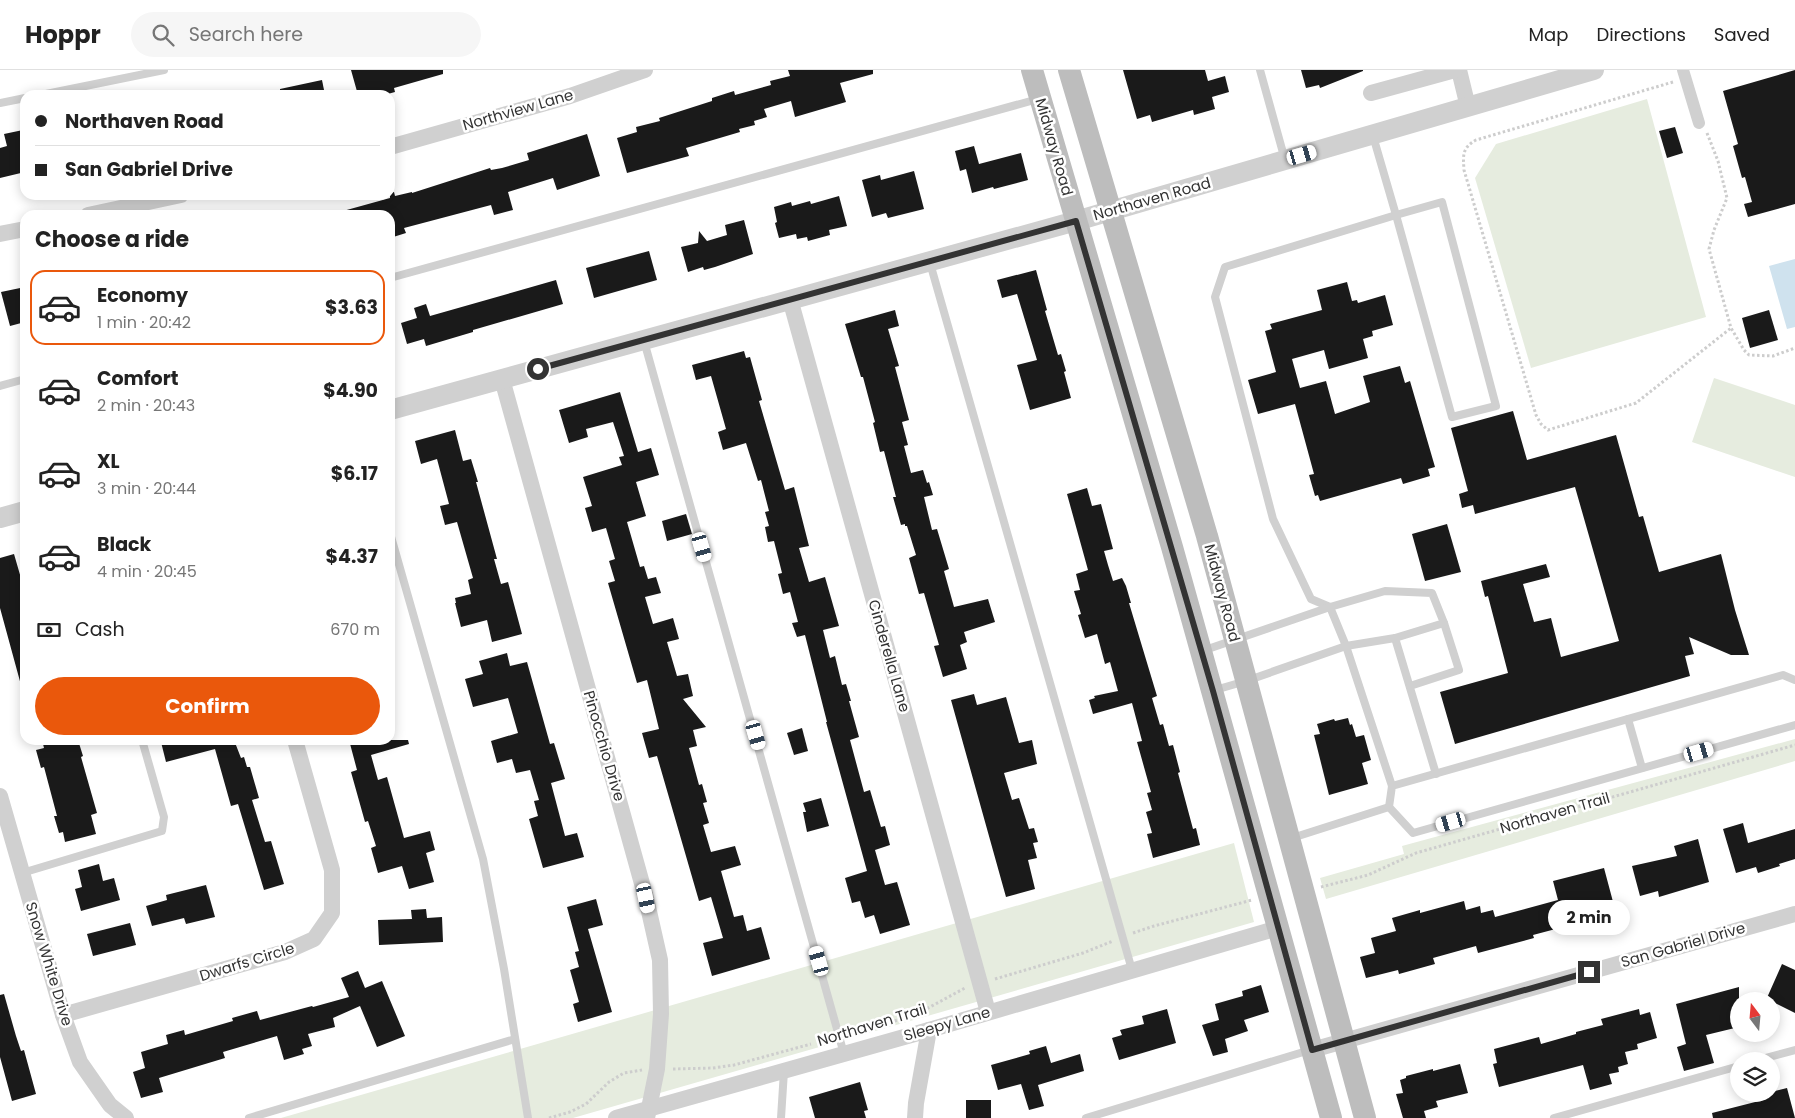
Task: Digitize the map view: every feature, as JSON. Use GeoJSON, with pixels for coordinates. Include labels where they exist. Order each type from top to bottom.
{"type":"FeatureCollection","features":[{"type":"Feature","properties":{"kind":"main road","name":"Midway Road"},"geometry":{"type":"LineString","coordinates":[[1032,70],[1202,651],[1331,1118]]}},
{"type":"Feature","properties":{"kind":"main road","name":"Midway Road"},"geometry":{"type":"LineString","coordinates":[[1069,70],[1207,536],[1365,1118]]}},
{"type":"Feature","properties":{"kind":"street","name":"Northview Lane"},"geometry":{"type":"LineString","coordinates":[[395,146],[570,96],[645,70]]}},
{"type":"Feature","properties":{"kind":"street"},"geometry":{"type":"LineString","coordinates":[[1371,94],[1457,70],[1468,107]]}},
{"type":"Feature","properties":{"kind":"street","name":"Northaven Road"},"geometry":{"type":"LineString","coordinates":[[395,409],[1076,221],[1594,70]]}},
{"type":"Feature","properties":{"kind":"street"},"geometry":{"type":"LineString","coordinates":[[1684,74],[1699,123]]}},
{"type":"Feature","properties":{"kind":"street"},"geometry":{"type":"LineString","coordinates":[[111,210],[158,200]]}},
{"type":"Feature","properties":{"kind":"street"},"geometry":{"type":"LineString","coordinates":[[0,234],[20,230]]}},
{"type":"Feature","properties":{"kind":"street","name":"Cinderella Lane"},"geometry":{"type":"LineString","coordinates":[[790,299],[988,1012]]}},
{"type":"Feature","properties":{"kind":"street","name":"Pinocchio Drive"},"geometry":{"type":"LineString","coordinates":[[502,379],[646,898],[660,960],[661,1014],[657,1069],[648,1113]]}},
{"type":"Feature","properties":{"kind":"street"},"geometry":{"type":"LineString","coordinates":[[0,518],[20,512]]}},
{"type":"Feature","properties":{"kind":"street","name":"Dwarfs Circle"},"geometry":{"type":"LineString","coordinates":[[63,1016],[285,952],[314,940],[332,914],[332,870],[296,745]]}},
{"type":"Feature","properties":{"kind":"street","name":"Snow White Drive"},"geometry":{"type":"LineString","coordinates":[[0,796],[63,1016],[80,1062],[110,1105],[126,1118]]}},
{"type":"Feature","properties":{"kind":"street","name":"San Gabriel Drive"},"geometry":{"type":"LineString","coordinates":[[1312,1050],[1795,914]]}},
{"type":"Feature","properties":{"kind":"street","name":"Sleepy Lane"},"geometry":{"type":"LineString","coordinates":[[616,1118],[648,1113],[784,1071],[1278,928]]}},
{"type":"Feature","properties":{"kind":"street"},"geometry":{"type":"LineString","coordinates":[[915,1118],[929,1030]]}},
{"type":"Feature","properties":{"kind":"lane"},"geometry":{"type":"LineString","coordinates":[[66,90],[164,70]]}},
{"type":"Feature","properties":{"kind":"lane"},"geometry":{"type":"LineString","coordinates":[[1260,70],[1285,160]]}},
{"type":"Feature","properties":{"kind":"lane"},"geometry":{"type":"LineString","coordinates":[[0,103],[20,99]]}},
{"type":"Feature","properties":{"kind":"lane"},"geometry":{"type":"LineString","coordinates":[[395,277],[1040,99]]}},
{"type":"Feature","properties":{"kind":"lane"},"geometry":{"type":"LineString","coordinates":[[1372,135],[1396,215],[1452,417],[1496,406],[1442,202],[1396,215],[1225,267],[1215,297],[1274,519],[1311,599],[1330,607],[1346,646],[1392,786],[1389,807]]}},
{"type":"Feature","properties":{"kind":"lane"},"geometry":{"type":"LineString","coordinates":[[930,261],[1132,970]]}},
{"type":"Feature","properties":{"kind":"lane"},"geometry":{"type":"LineString","coordinates":[[644,340],[841,1036],[844,1054]]}},
{"type":"Feature","properties":{"kind":"lane"},"geometry":{"type":"LineString","coordinates":[[0,386],[20,380]]}},
{"type":"Feature","properties":{"kind":"lane"},"geometry":{"type":"LineString","coordinates":[[395,551],[483,859],[504,969],[528,1118]]}},
{"type":"Feature","properties":{"kind":"lane"},"geometry":{"type":"LineString","coordinates":[[1202,651],[1330,607],[1385,591],[1432,593],[1459,670],[1410,686]]}},
{"type":"Feature","properties":{"kind":"lane"},"geometry":{"type":"LineString","coordinates":[[1213,691],[1346,646],[1395,638],[1444,623]]}},
{"type":"Feature","properties":{"kind":"lane"},"geometry":{"type":"LineString","coordinates":[[1395,638],[1436,774]]}},
{"type":"Feature","properties":{"kind":"lane"},"geometry":{"type":"LineString","coordinates":[[1392,786],[1783,675],[1795,680]]}},
{"type":"Feature","properties":{"kind":"lane"},"geometry":{"type":"LineString","coordinates":[[1628,719],[1642,768]]}},
{"type":"Feature","properties":{"kind":"lane"},"geometry":{"type":"LineString","coordinates":[[1389,807],[1413,833],[1795,724]]}},
{"type":"Feature","properties":{"kind":"lane"},"geometry":{"type":"LineString","coordinates":[[22,873],[162,831],[164,817],[143,745]]}},
{"type":"Feature","properties":{"kind":"lane"},"geometry":{"type":"LineString","coordinates":[[1290,838],[1389,807]]}},
{"type":"Feature","properties":{"kind":"lane"},"geometry":{"type":"LineString","coordinates":[[249,1118],[515,1039]]}},
{"type":"Feature","properties":{"kind":"lane"},"geometry":{"type":"LineString","coordinates":[[1086,1118],[1312,1050]]}},
{"type":"Feature","properties":{"kind":"lane"},"geometry":{"type":"LineString","coordinates":[[1780,1054],[1795,1050]]}},
{"type":"Feature","properties":{"kind":"lane"},"geometry":{"type":"LineString","coordinates":[[1554,1118],[1730,1069]]}},
{"type":"Feature","properties":{"kind":"lane"},"geometry":{"type":"LineString","coordinates":[[781,1118],[784,1071]]}},
{"type":"Feature","properties":{"kind":"path"},"geometry":{"type":"LineString","coordinates":[[1684,74],[1476,140],[1468,145],[1463,154],[1464,170],[1536,415],[1541,424],[1548,430],[1636,404],[1731,328]]}},
{"type":"Feature","properties":{"kind":"path"},"geometry":{"type":"LineString","coordinates":[[1699,123],[1705,128],[1718,161],[1727,198],[1714,230],[1709,249],[1731,328],[1749,355],[1773,356],[1795,348]]}},
{"type":"Feature","properties":{"kind":"path","name":"Northaven Trail"},"geometry":{"type":"LineString","coordinates":[[1317,889],[1368,875],[1416,853],[1795,745]]}},
{"type":"Feature","properties":{"kind":"path","name":"Northaven Trail"},"geometry":{"type":"LineString","coordinates":[[879,1025],[917,1014],[951,995],[980,984],[1083,953],[1154,926],[1253,900]]}},
{"type":"Feature","properties":{"kind":"path","name":"Northaven Trail"},"geometry":{"type":"LineString","coordinates":[[549,1118],[570,1112],[586,1104],[609,1082],[624,1073],[642,1070],[713,1068],[734,1065],[841,1036]]}},
{"type":"Feature","properties":{"kind":"shaded area"},"geometry":{"type":"Polygon","coordinates":[[[1647,99],[1706,317],[1531,368],[1475,178],[1496,144],[1647,99]]]}},
{"type":"Feature","properties":{"kind":"shaded area"},"geometry":{"type":"Polygon","coordinates":[[[1714,378],[1795,405],[1795,477],[1692,442],[1714,378]]]}},
{"type":"Feature","properties":{"kind":"shaded area"},"geometry":{"type":"Polygon","coordinates":[[[1795,739],[1795,761],[1326,899],[1320,878],[1404,854],[1402,846],[1795,739]]]}},
{"type":"Feature","properties":{"kind":"shaded area"},"geometry":{"type":"Polygon","coordinates":[[[1234,843],[1254,922],[573,1118],[281,1118],[1234,843]]]}},
{"type":"Feature","properties":{"kind":"water"},"geometry":{"type":"Polygon","coordinates":[[[1795,259],[1795,327],[1787,329],[1769,266],[1795,259]]]}},
{"type":"Feature","properties":{"kind":"building"},"geometry":{"type":"Polygon","coordinates":[[[351,70],[443,70],[443,74],[394,88],[394,90],[357,90],[351,70]]]}},
{"type":"Feature","properties":{"kind":"building"},"geometry":{"type":"Polygon","coordinates":[[[788,70],[873,70],[873,74],[840,83],[846,102],[795,117],[791,101],[764,109],[767,117],[754,121],[755,125],[739,129],[740,132],[686,148],[689,156],[627,173],[617,138],[637,132],[636,127],[660,121],[659,118],[712,101],[712,98],[734,91],[735,95],[771,85],[770,81],[790,76],[788,70]]]}},
{"type":"Feature","properties":{"kind":"building"},"geometry":{"type":"Polygon","coordinates":[[[1123,70],[1205,70],[1208,81],[1225,76],[1229,92],[1212,97],[1215,109],[1194,115],[1193,110],[1152,122],[1150,115],[1137,119],[1123,70]]]}},
{"type":"Feature","properties":{"kind":"building"},"geometry":{"type":"Polygon","coordinates":[[[1301,70],[1363,71],[1320,88],[1319,85],[1306,88],[1301,70]]]}},
{"type":"Feature","properties":{"kind":"building"},"geometry":{"type":"Polygon","coordinates":[[[1795,70],[1795,204],[1748,217],[1744,204],[1752,202],[1745,177],[1742,178],[1733,146],[1738,144],[1723,91],[1795,70]]]}},
{"type":"Feature","properties":{"kind":"building"},"geometry":{"type":"Polygon","coordinates":[[[322,80],[324,90],[280,90],[322,80]]]}},
{"type":"Feature","properties":{"kind":"building"},"geometry":{"type":"Polygon","coordinates":[[[1675,127],[1683,153],[1667,158],[1659,131],[1675,127]]]}},
{"type":"Feature","properties":{"kind":"building"},"geometry":{"type":"Polygon","coordinates":[[[20,131],[20,173],[0,178],[0,148],[7,146],[4,134],[20,131]]]}},
{"type":"Feature","properties":{"kind":"building"},"geometry":{"type":"Polygon","coordinates":[[[587,134],[600,176],[557,190],[553,178],[508,192],[513,210],[494,215],[491,205],[404,228],[406,233],[395,236],[395,210],[347,210],[383,200],[395,200],[395,196],[412,193],[490,168],[491,170],[502,168],[529,160],[527,153],[587,134]]]}},
{"type":"Feature","properties":{"kind":"building"},"geometry":{"type":"Polygon","coordinates":[[[974,146],[979,164],[1021,153],[1028,180],[972,193],[966,169],[960,171],[955,151],[974,146]]]}},
{"type":"Feature","properties":{"kind":"building"},"geometry":{"type":"Polygon","coordinates":[[[914,171],[924,209],[888,218],[886,213],[872,217],[862,180],[880,175],[881,180],[914,171]]]}},
{"type":"Feature","properties":{"kind":"building"},"geometry":{"type":"Polygon","coordinates":[[[839,196],[847,226],[829,230],[830,235],[808,241],[807,237],[797,239],[796,234],[779,238],[775,223],[777,222],[774,207],[791,202],[792,206],[810,201],[811,204],[839,196]]]}},
{"type":"Feature","properties":{"kind":"building"},"geometry":{"type":"Polygon","coordinates":[[[744,220],[753,254],[715,267],[704,270],[703,267],[688,272],[681,247],[698,243],[699,231],[707,241],[727,235],[725,225],[744,220]]]}},
{"type":"Feature","properties":{"kind":"building"},"geometry":{"type":"Polygon","coordinates":[[[649,251],[657,280],[594,298],[586,268],[649,251]]]}},
{"type":"Feature","properties":{"kind":"building"},"geometry":{"type":"Polygon","coordinates":[[[1036,270],[1047,310],[1045,311],[1058,355],[1061,354],[1066,371],[1064,372],[1071,398],[1030,410],[1017,365],[1037,360],[1017,294],[1002,298],[997,280],[1036,270]]]}},
{"type":"Feature","properties":{"kind":"building"},"geometry":{"type":"Polygon","coordinates":[[[556,280],[563,304],[473,330],[473,332],[426,346],[424,339],[407,344],[401,323],[417,318],[414,308],[426,304],[430,316],[556,280]]]}},
{"type":"Feature","properties":{"kind":"building"},"geometry":{"type":"Polygon","coordinates":[[[1347,282],[1352,301],[1357,300],[1358,303],[1385,295],[1393,325],[1372,331],[1373,336],[1363,339],[1368,358],[1329,369],[1324,350],[1292,359],[1300,388],[1326,381],[1335,414],[1370,402],[1363,376],[1400,366],[1405,383],[1410,381],[1435,467],[1428,469],[1430,476],[1403,484],[1401,478],[1320,501],[1318,495],[1315,496],[1309,475],[1314,474],[1295,404],[1258,414],[1248,380],[1276,372],[1265,331],[1272,329],[1270,324],[1322,310],[1317,290],[1347,282]]]}},
{"type":"Feature","properties":{"kind":"building"},"geometry":{"type":"Polygon","coordinates":[[[20,288],[20,323],[10,326],[1,292],[20,288]]]}},
{"type":"Feature","properties":{"kind":"building"},"geometry":{"type":"Polygon","coordinates":[[[895,310],[899,326],[888,329],[899,366],[895,367],[909,420],[902,422],[908,445],[904,446],[911,473],[923,470],[927,483],[929,482],[933,495],[924,497],[932,530],[937,529],[949,569],[944,571],[954,607],[988,599],[995,622],[964,632],[967,642],[960,645],[967,669],[943,677],[934,646],[939,645],[924,593],[919,594],[909,558],[916,555],[907,526],[905,524],[901,525],[893,497],[896,497],[884,451],[880,452],[873,423],[875,422],[863,377],[861,377],[845,324],[895,310]]]}},
{"type":"Feature","properties":{"kind":"building"},"geometry":{"type":"Polygon","coordinates":[[[1769,310],[1778,340],[1750,348],[1742,318],[1769,310]]]}},
{"type":"Feature","properties":{"kind":"building"},"geometry":{"type":"Polygon","coordinates":[[[744,351],[746,358],[750,357],[762,400],[759,401],[785,490],[794,487],[809,546],[799,548],[809,582],[825,577],[839,626],[823,630],[830,658],[835,656],[842,685],[846,684],[851,701],[849,701],[859,737],[850,740],[864,792],[870,790],[881,827],[885,826],[890,845],[875,850],[885,885],[897,882],[910,925],[880,934],[874,915],[865,918],[860,901],[852,903],[845,878],[867,871],[826,722],[805,635],[797,637],[792,623],[798,622],[790,592],[783,594],[778,574],[782,573],[774,541],[768,542],[765,527],[769,526],[765,512],[769,511],[761,480],[758,481],[746,443],[723,450],[718,432],[726,429],[711,376],[696,380],[692,365],[744,351]]]}},
{"type":"Feature","properties":{"kind":"building"},"geometry":{"type":"Polygon","coordinates":[[[620,392],[638,452],[651,448],[659,475],[636,482],[646,516],[627,522],[640,567],[644,566],[648,579],[656,577],[661,593],[645,597],[653,624],[673,618],[679,639],[667,642],[677,676],[688,674],[693,696],[683,699],[706,727],[693,730],[697,746],[689,748],[699,785],[702,784],[707,802],[703,803],[709,823],[703,825],[711,852],[735,846],[741,865],[721,871],[734,917],[743,915],[747,931],[761,927],[770,959],[712,976],[703,943],[723,938],[711,897],[699,901],[657,756],[649,758],[642,733],[659,729],[647,680],[637,683],[608,583],[615,581],[609,561],[615,559],[606,528],[592,532],[585,508],[592,506],[583,477],[622,465],[619,457],[624,456],[613,422],[586,429],[588,437],[569,443],[559,410],[620,392]]]}},
{"type":"Feature","properties":{"kind":"building"},"geometry":{"type":"Polygon","coordinates":[[[1513,411],[1527,460],[1616,435],[1639,517],[1643,516],[1659,572],[1721,554],[1749,655],[1731,655],[1689,637],[1694,654],[1685,656],[1690,676],[1455,744],[1440,692],[1508,673],[1488,596],[1485,597],[1481,581],[1546,564],[1550,577],[1523,584],[1534,622],[1551,618],[1561,657],[1619,641],[1575,487],[1475,514],[1473,505],[1462,508],[1459,494],[1468,491],[1451,428],[1513,411]]]}},
{"type":"Feature","properties":{"kind":"building"},"geometry":{"type":"Polygon","coordinates":[[[455,430],[463,461],[471,459],[497,559],[494,559],[501,584],[508,582],[522,634],[492,642],[487,620],[461,627],[455,598],[471,594],[468,580],[473,578],[457,522],[445,525],[440,506],[449,504],[437,459],[421,464],[415,441],[455,430]]]}},
{"type":"Feature","properties":{"kind":"building"},"geometry":{"type":"Polygon","coordinates":[[[1087,488],[1092,506],[1101,504],[1113,549],[1104,551],[1108,565],[1113,581],[1122,578],[1126,586],[1131,603],[1129,603],[1157,696],[1152,698],[1160,725],[1163,724],[1169,746],[1173,745],[1180,772],[1178,773],[1193,829],[1196,828],[1200,845],[1153,858],[1147,834],[1152,833],[1146,812],[1152,810],[1147,793],[1151,792],[1137,742],[1142,741],[1132,703],[1093,714],[1089,700],[1095,698],[1094,696],[1118,691],[1110,662],[1105,664],[1097,634],[1085,638],[1078,615],[1081,614],[1074,591],[1080,590],[1076,574],[1088,570],[1067,494],[1087,488]]]}},
{"type":"Feature","properties":{"kind":"building"},"geometry":{"type":"Polygon","coordinates":[[[686,514],[692,534],[667,541],[662,521],[686,514]]]}},
{"type":"Feature","properties":{"kind":"building"},"geometry":{"type":"Polygon","coordinates":[[[1447,524],[1461,572],[1425,581],[1412,534],[1447,524]]]}},
{"type":"Feature","properties":{"kind":"building"},"geometry":{"type":"Polygon","coordinates":[[[14,554],[20,575],[20,681],[0,608],[0,558],[14,554]]]}},
{"type":"Feature","properties":{"kind":"building"},"geometry":{"type":"Polygon","coordinates":[[[507,653],[510,666],[527,662],[550,744],[554,743],[565,779],[551,783],[565,836],[577,833],[584,857],[543,868],[529,819],[538,816],[534,801],[539,800],[530,770],[516,773],[512,759],[497,763],[491,741],[518,733],[508,698],[473,707],[465,679],[483,674],[479,661],[507,653]]]}},
{"type":"Feature","properties":{"kind":"building"},"geometry":{"type":"Polygon","coordinates":[[[974,694],[977,705],[1006,697],[1019,743],[1032,740],[1037,764],[1004,773],[1012,800],[1019,798],[1029,829],[1034,828],[1038,842],[1033,843],[1037,858],[1028,860],[1035,889],[1006,897],[951,700],[974,694]]]}},
{"type":"Feature","properties":{"kind":"building"},"geometry":{"type":"Polygon","coordinates":[[[1348,718],[1356,737],[1364,735],[1371,760],[1362,763],[1368,784],[1329,795],[1314,735],[1320,734],[1317,724],[1334,719],[1335,721],[1348,718]]]}},
{"type":"Feature","properties":{"kind":"building"},"geometry":{"type":"Polygon","coordinates":[[[802,728],[808,751],[794,755],[787,733],[802,728]]]}},
{"type":"Feature","properties":{"kind":"building"},"geometry":{"type":"Polygon","coordinates":[[[395,740],[408,740],[409,744],[371,755],[378,780],[387,777],[404,838],[430,831],[435,850],[426,853],[434,882],[409,889],[402,866],[378,873],[371,848],[376,846],[368,821],[365,822],[351,772],[357,770],[350,745],[395,745],[395,740]]]}},
{"type":"Feature","properties":{"kind":"building"},"geometry":{"type":"Polygon","coordinates":[[[43,745],[80,745],[83,756],[81,757],[97,813],[91,815],[96,834],[65,842],[63,832],[59,833],[54,816],[57,816],[44,767],[41,768],[36,750],[44,748],[43,745]]]}},
{"type":"Feature","properties":{"kind":"building"},"geometry":{"type":"Polygon","coordinates":[[[162,745],[236,745],[241,758],[244,757],[247,767],[250,767],[259,798],[252,800],[265,842],[271,841],[284,884],[264,890],[238,804],[231,806],[215,749],[166,762],[162,745]]]}},
{"type":"Feature","properties":{"kind":"building"},"geometry":{"type":"Polygon","coordinates":[[[821,798],[829,826],[807,832],[803,812],[806,812],[803,803],[821,798]]]}},
{"type":"Feature","properties":{"kind":"building"},"geometry":{"type":"Polygon","coordinates":[[[1743,823],[1748,843],[1795,829],[1795,859],[1758,873],[1756,867],[1736,873],[1723,829],[1743,823]]]}},
{"type":"Feature","properties":{"kind":"building"},"geometry":{"type":"Polygon","coordinates":[[[1698,839],[1709,882],[1659,897],[1658,891],[1640,896],[1632,866],[1677,856],[1674,846],[1698,839]]]}},
{"type":"Feature","properties":{"kind":"building"},"geometry":{"type":"Polygon","coordinates":[[[99,864],[103,881],[114,878],[120,900],[81,911],[75,889],[82,887],[78,870],[99,864]]]}},
{"type":"Feature","properties":{"kind":"building"},"geometry":{"type":"Polygon","coordinates":[[[1604,868],[1616,913],[1533,935],[1534,938],[1478,953],[1476,946],[1433,958],[1435,964],[1399,974],[1398,970],[1366,978],[1360,957],[1375,953],[1371,938],[1396,931],[1392,918],[1420,910],[1420,913],[1464,901],[1466,910],[1480,906],[1481,913],[1493,910],[1495,917],[1558,900],[1553,881],[1604,868]]]}},
{"type":"Feature","properties":{"kind":"building"},"geometry":{"type":"Polygon","coordinates":[[[206,885],[215,917],[186,924],[184,918],[152,926],[146,906],[167,900],[166,895],[206,885]]]}},
{"type":"Feature","properties":{"kind":"building"},"geometry":{"type":"Polygon","coordinates":[[[596,899],[603,925],[588,929],[612,1012],[578,1022],[573,1004],[579,1002],[570,970],[579,967],[575,952],[579,951],[567,907],[596,899]]]}},
{"type":"Feature","properties":{"kind":"building"},"geometry":{"type":"Polygon","coordinates":[[[426,909],[427,918],[442,917],[443,942],[379,945],[378,920],[412,919],[411,910],[426,909]]]}},
{"type":"Feature","properties":{"kind":"building"},"geometry":{"type":"Polygon","coordinates":[[[130,923],[136,945],[93,956],[87,934],[130,923]]]}},
{"type":"Feature","properties":{"kind":"building"},"geometry":{"type":"Polygon","coordinates":[[[1782,964],[1795,970],[1795,1013],[1780,1006],[1780,992],[1770,992],[1782,964]]]}},
{"type":"Feature","properties":{"kind":"building"},"geometry":{"type":"Polygon","coordinates":[[[358,971],[365,988],[382,981],[405,1036],[377,1047],[360,1006],[333,1018],[335,1027],[308,1034],[312,1046],[302,1049],[304,1054],[284,1060],[277,1036],[223,1052],[225,1058],[159,1078],[163,1092],[141,1098],[133,1072],[145,1068],[141,1052],[168,1044],[166,1035],[184,1030],[185,1035],[233,1021],[232,1018],[257,1011],[260,1020],[349,997],[341,978],[358,971]]]}},
{"type":"Feature","properties":{"kind":"building"},"geometry":{"type":"Polygon","coordinates":[[[1261,985],[1269,1012],[1244,1020],[1248,1031],[1225,1039],[1228,1052],[1213,1056],[1202,1025],[1219,1020],[1215,1004],[1243,996],[1242,991],[1261,985]]]}},
{"type":"Feature","properties":{"kind":"building"},"geometry":{"type":"Polygon","coordinates":[[[1739,987],[1739,992],[1730,992],[1730,1029],[1706,1035],[1714,1063],[1684,1071],[1677,1047],[1686,1044],[1676,1004],[1739,987]]]}},
{"type":"Feature","properties":{"kind":"building"},"geometry":{"type":"Polygon","coordinates":[[[4,994],[21,1051],[24,1050],[36,1094],[12,1101],[0,1057],[0,995],[4,994]]]}},
{"type":"Feature","properties":{"kind":"building"},"geometry":{"type":"Polygon","coordinates":[[[1167,1009],[1176,1043],[1119,1060],[1112,1038],[1122,1035],[1120,1030],[1144,1024],[1142,1016],[1167,1009]]]}},
{"type":"Feature","properties":{"kind":"building"},"geometry":{"type":"Polygon","coordinates":[[[1639,1009],[1640,1015],[1650,1012],[1657,1038],[1637,1044],[1638,1049],[1625,1052],[1628,1064],[1618,1067],[1619,1072],[1609,1074],[1612,1084],[1590,1090],[1583,1065],[1499,1087],[1493,1064],[1497,1063],[1494,1049],[1539,1037],[1541,1044],[1603,1025],[1601,1019],[1639,1009]]]}},
{"type":"Feature","properties":{"kind":"building"},"geometry":{"type":"Polygon","coordinates":[[[1046,1046],[1051,1063],[1080,1054],[1084,1071],[1038,1085],[1044,1106],[1029,1110],[1021,1084],[998,1090],[991,1065],[1030,1054],[1029,1051],[1046,1046]]]}},
{"type":"Feature","properties":{"kind":"building"},"geometry":{"type":"Polygon","coordinates":[[[1460,1064],[1468,1093],[1436,1101],[1438,1107],[1424,1111],[1426,1118],[1403,1118],[1396,1094],[1403,1093],[1400,1080],[1406,1078],[1406,1076],[1460,1064]]]}},
{"type":"Feature","properties":{"kind":"building"},"geometry":{"type":"Polygon","coordinates":[[[860,1082],[868,1110],[864,1111],[866,1118],[815,1118],[809,1097],[860,1082]]]}},
{"type":"Feature","properties":{"kind":"building"},"geometry":{"type":"Polygon","coordinates":[[[1787,1088],[1795,1118],[1713,1118],[1712,1113],[1755,1102],[1780,1102],[1780,1090],[1787,1088]]]}},
{"type":"Feature","properties":{"kind":"building"},"geometry":{"type":"Polygon","coordinates":[[[966,1100],[991,1100],[991,1118],[966,1118],[966,1100]]]}},
{"type":"Feature","properties":{"kind":"route"},"geometry":{"type":"LineString","coordinates":[[538,369],[1076,221],[1167,528],[1312,1050],[1589,972]]}}]}
